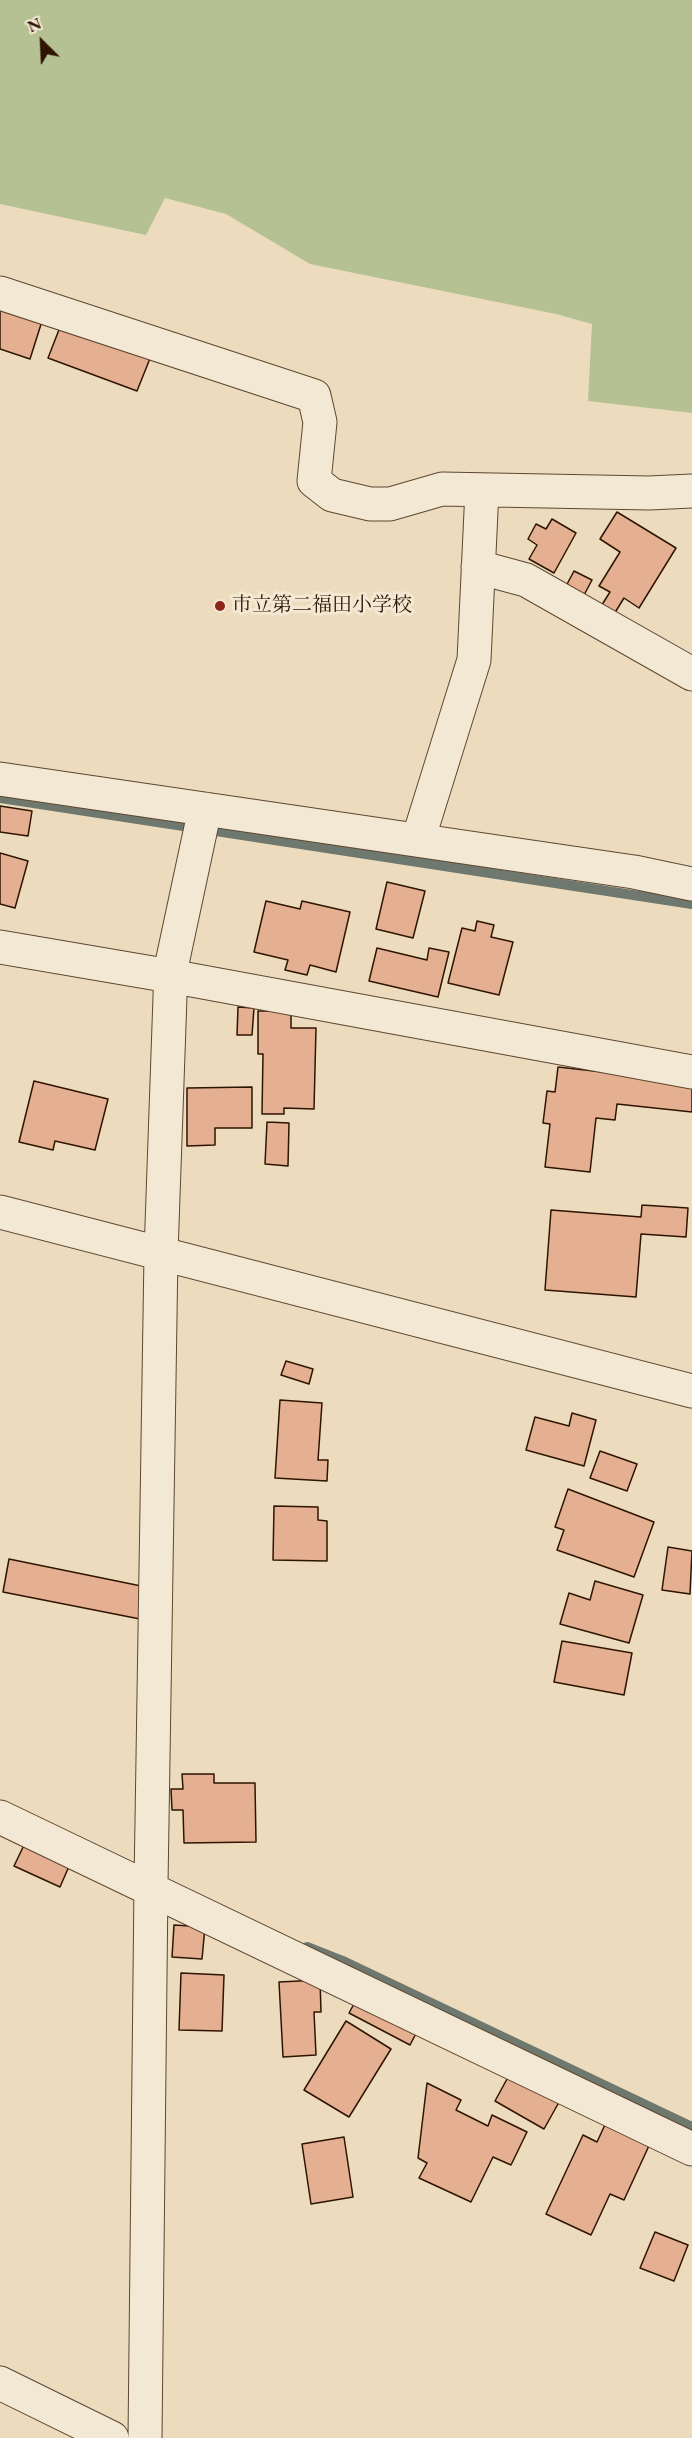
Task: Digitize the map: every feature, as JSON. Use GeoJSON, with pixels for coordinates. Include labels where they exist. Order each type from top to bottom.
{"type":"FeatureCollection","features":[{"type":"Feature","properties":{"kind":"street"},"geometry":{"type":"LineString","coordinates":[[0,293],[314,396],[320,422],[314,481],[332,495],[370,504],[390,504],[442,489],[649,493],[692,491]]}},
{"type":"Feature","properties":{"kind":"street"},"geometry":{"type":"LineString","coordinates":[[418,840],[474,660],[482,490]]}},
{"type":"Feature","properties":{"kind":"street"},"geometry":{"type":"LineString","coordinates":[[478,567],[526,580],[692,674]]}},
{"type":"Feature","properties":{"kind":"street"},"geometry":{"type":"LineString","coordinates":[[0,779],[202,823],[418,840],[622,871],[689,874]]}},
{"type":"Feature","properties":{"kind":"street"},"geometry":{"type":"LineString","coordinates":[[145,2438],[161,1254],[172,965],[202,823]]}},
{"type":"Feature","properties":{"kind":"street"},"geometry":{"type":"LineString","coordinates":[[0,947],[172,965],[692,1072]]}},
{"type":"Feature","properties":{"kind":"street"},"geometry":{"type":"LineString","coordinates":[[0,1212],[692,1391]]}},
{"type":"Feature","properties":{"kind":"street"},"geometry":{"type":"LineString","coordinates":[[0,1817],[151,1881],[690,2149]]}},
{"type":"Feature","properties":{"kind":"street"},"geometry":{"type":"LineString","coordinates":[[0,2383],[112,2438]]}},
{"type":"Feature","properties":{"kind":"green space"},"geometry":{"type":"Polygon","coordinates":[[[0,0],[692,0],[692,413],[588,401],[592,324],[556,314],[310,264],[226,214],[165,198],[146,235],[0,204],[0,0]]]}},
{"type":"Feature","properties":{"kind":"building"},"geometry":{"type":"Polygon","coordinates":[[[0,304],[43,318],[30,359],[0,349],[0,304]]]}},
{"type":"Feature","properties":{"kind":"building"},"geometry":{"type":"Polygon","coordinates":[[[62,322],[151,356],[137,391],[48,358],[62,322]]]}},
{"type":"Feature","properties":{"kind":"building"},"geometry":{"type":"Polygon","coordinates":[[[617,512],[676,548],[639,608],[624,598],[611,619],[598,611],[610,592],[599,586],[620,552],[600,539],[617,512]]]}},
{"type":"Feature","properties":{"kind":"building"},"geometry":{"type":"Polygon","coordinates":[[[552,519],[576,533],[554,573],[529,559],[537,545],[528,539],[536,524],[546,529],[552,519]]]}},
{"type":"Feature","properties":{"kind":"building"},"geometry":{"type":"Polygon","coordinates":[[[574,571],[592,580],[583,597],[565,588],[574,571]]]}},
{"type":"Feature","properties":{"kind":"building"},"geometry":{"type":"Polygon","coordinates":[[[0,806],[32,811],[28,836],[0,832],[0,806]]]}},
{"type":"Feature","properties":{"kind":"building"},"geometry":{"type":"Polygon","coordinates":[[[0,853],[28,861],[15,908],[0,904],[0,853]]]}},
{"type":"Feature","properties":{"kind":"building"},"geometry":{"type":"Polygon","coordinates":[[[387,882],[425,891],[413,938],[376,929],[387,882]]]}},
{"type":"Feature","properties":{"kind":"building"},"geometry":{"type":"Polygon","coordinates":[[[266,901],[300,909],[302,901],[350,912],[336,972],[310,965],[307,975],[285,970],[288,960],[254,952],[266,901]]]}},
{"type":"Feature","properties":{"kind":"building"},"geometry":{"type":"Polygon","coordinates":[[[477,921],[494,925],[491,937],[513,942],[499,995],[448,983],[462,928],[475,931],[477,921]]]}},
{"type":"Feature","properties":{"kind":"building"},"geometry":{"type":"Polygon","coordinates":[[[377,948],[427,960],[429,948],[449,952],[438,997],[369,981],[377,948]]]}},
{"type":"Feature","properties":{"kind":"building"},"geometry":{"type":"Polygon","coordinates":[[[238,1007],[254,1008],[252,1035],[237,1035],[238,1007]]]}},
{"type":"Feature","properties":{"kind":"building"},"geometry":{"type":"Polygon","coordinates":[[[258,1011],[291,1011],[291,1028],[316,1028],[314,1109],[284,1108],[284,1114],[262,1114],[263,1054],[258,1054],[258,1011]]]}},
{"type":"Feature","properties":{"kind":"building"},"geometry":{"type":"Polygon","coordinates":[[[558,1067],[692,1082],[692,1112],[617,1104],[615,1120],[596,1118],[590,1172],[545,1167],[550,1124],[543,1123],[547,1091],[555,1092],[558,1067]]]}},
{"type":"Feature","properties":{"kind":"building"},"geometry":{"type":"Polygon","coordinates":[[[34,1081],[108,1099],[95,1150],[55,1141],[53,1150],[19,1142],[34,1081]]]}},
{"type":"Feature","properties":{"kind":"building"},"geometry":{"type":"Polygon","coordinates":[[[252,1087],[252,1128],[215,1128],[215,1145],[187,1146],[187,1088],[252,1087]]]}},
{"type":"Feature","properties":{"kind":"building"},"geometry":{"type":"Polygon","coordinates":[[[267,1122],[289,1123],[288,1166],[265,1164],[267,1122]]]}},
{"type":"Feature","properties":{"kind":"building"},"geometry":{"type":"Polygon","coordinates":[[[642,1205],[688,1208],[686,1237],[641,1234],[636,1297],[545,1290],[551,1210],[641,1217],[642,1205]]]}},
{"type":"Feature","properties":{"kind":"building"},"geometry":{"type":"Polygon","coordinates":[[[286,1361],[313,1369],[309,1384],[281,1375],[286,1361]]]}},
{"type":"Feature","properties":{"kind":"building"},"geometry":{"type":"Polygon","coordinates":[[[280,1400],[322,1403],[318,1460],[328,1460],[327,1481],[275,1478],[280,1400]]]}},
{"type":"Feature","properties":{"kind":"building"},"geometry":{"type":"Polygon","coordinates":[[[572,1413],[596,1420],[584,1466],[526,1450],[535,1417],[569,1426],[572,1413]]]}},
{"type":"Feature","properties":{"kind":"building"},"geometry":{"type":"Polygon","coordinates":[[[600,1451],[637,1464],[627,1491],[590,1478],[600,1451]]]}},
{"type":"Feature","properties":{"kind":"building"},"geometry":{"type":"Polygon","coordinates":[[[568,1489],[654,1522],[634,1577],[557,1550],[564,1530],[555,1527],[568,1489]]]}},
{"type":"Feature","properties":{"kind":"building"},"geometry":{"type":"Polygon","coordinates":[[[274,1506],[318,1507],[318,1520],[327,1521],[327,1561],[273,1560],[274,1506]]]}},
{"type":"Feature","properties":{"kind":"building"},"geometry":{"type":"Polygon","coordinates":[[[668,1547],[692,1551],[690,1594],[662,1590],[668,1547]]]}},
{"type":"Feature","properties":{"kind":"building"},"geometry":{"type":"Polygon","coordinates":[[[9,1559],[146,1587],[140,1619],[3,1592],[9,1559]]]}},
{"type":"Feature","properties":{"kind":"building"},"geometry":{"type":"Polygon","coordinates":[[[595,1581],[643,1595],[629,1643],[560,1624],[569,1593],[590,1600],[595,1581]]]}},
{"type":"Feature","properties":{"kind":"building"},"geometry":{"type":"Polygon","coordinates":[[[562,1641],[632,1653],[624,1695],[554,1682],[562,1641]]]}},
{"type":"Feature","properties":{"kind":"building"},"geometry":{"type":"Polygon","coordinates":[[[182,1774],[214,1774],[214,1783],[255,1783],[256,1842],[184,1843],[183,1810],[172,1810],[171,1789],[183,1789],[182,1774]]]}},
{"type":"Feature","properties":{"kind":"building"},"geometry":{"type":"Polygon","coordinates":[[[25,1843],[70,1864],[60,1887],[14,1866],[25,1843]]]}},
{"type":"Feature","properties":{"kind":"building"},"geometry":{"type":"Polygon","coordinates":[[[174,1925],[205,1927],[202,1959],[172,1957],[174,1925]]]}},
{"type":"Feature","properties":{"kind":"building"},"geometry":{"type":"Polygon","coordinates":[[[181,1973],[224,1975],[222,2031],[179,2030],[181,1973]]]}},
{"type":"Feature","properties":{"kind":"building"},"geometry":{"type":"Polygon","coordinates":[[[320,1980],[321,2012],[314,2012],[316,2055],[283,2057],[279,1982],[320,1980]]]}},
{"type":"Feature","properties":{"kind":"building"},"geometry":{"type":"Polygon","coordinates":[[[360,1993],[420,2026],[410,2045],[349,2013],[360,1993]]]}},
{"type":"Feature","properties":{"kind":"building"},"geometry":{"type":"Polygon","coordinates":[[[346,2021],[391,2049],[349,2117],[304,2090],[346,2021]]]}},
{"type":"Feature","properties":{"kind":"building"},"geometry":{"type":"Polygon","coordinates":[[[513,2068],[563,2095],[544,2129],[495,2101],[513,2068]]]}},
{"type":"Feature","properties":{"kind":"building"},"geometry":{"type":"Polygon","coordinates":[[[427,2083],[461,2100],[456,2110],[488,2126],[492,2115],[527,2132],[511,2165],[493,2157],[471,2202],[419,2178],[427,2163],[418,2158],[427,2083]]]}},
{"type":"Feature","properties":{"kind":"building"},"geometry":{"type":"Polygon","coordinates":[[[609,2116],[653,2137],[624,2200],[610,2194],[591,2235],[546,2214],[583,2135],[597,2142],[609,2116]]]}},
{"type":"Feature","properties":{"kind":"building"},"geometry":{"type":"Polygon","coordinates":[[[344,2137],[353,2197],[311,2204],[302,2144],[344,2137]]]}},
{"type":"Feature","properties":{"kind":"building"},"geometry":{"type":"Polygon","coordinates":[[[655,2232],[688,2245],[674,2281],[640,2268],[655,2232]]]}},
{"type":"Feature","properties":{"kind":"waterway"},"geometry":{"type":"LineString","coordinates":[[0,798],[692,904]]}},
{"type":"Feature","properties":{"kind":"waterway"},"geometry":{"type":"LineString","coordinates":[[307,1947],[345,1962],[692,2127]]}},
{"type":"Feature","properties":{"kind":"place","name":"市立第二福田小学校"},"geometry":{"type":"Point","coordinates":[220,606]}}]}
